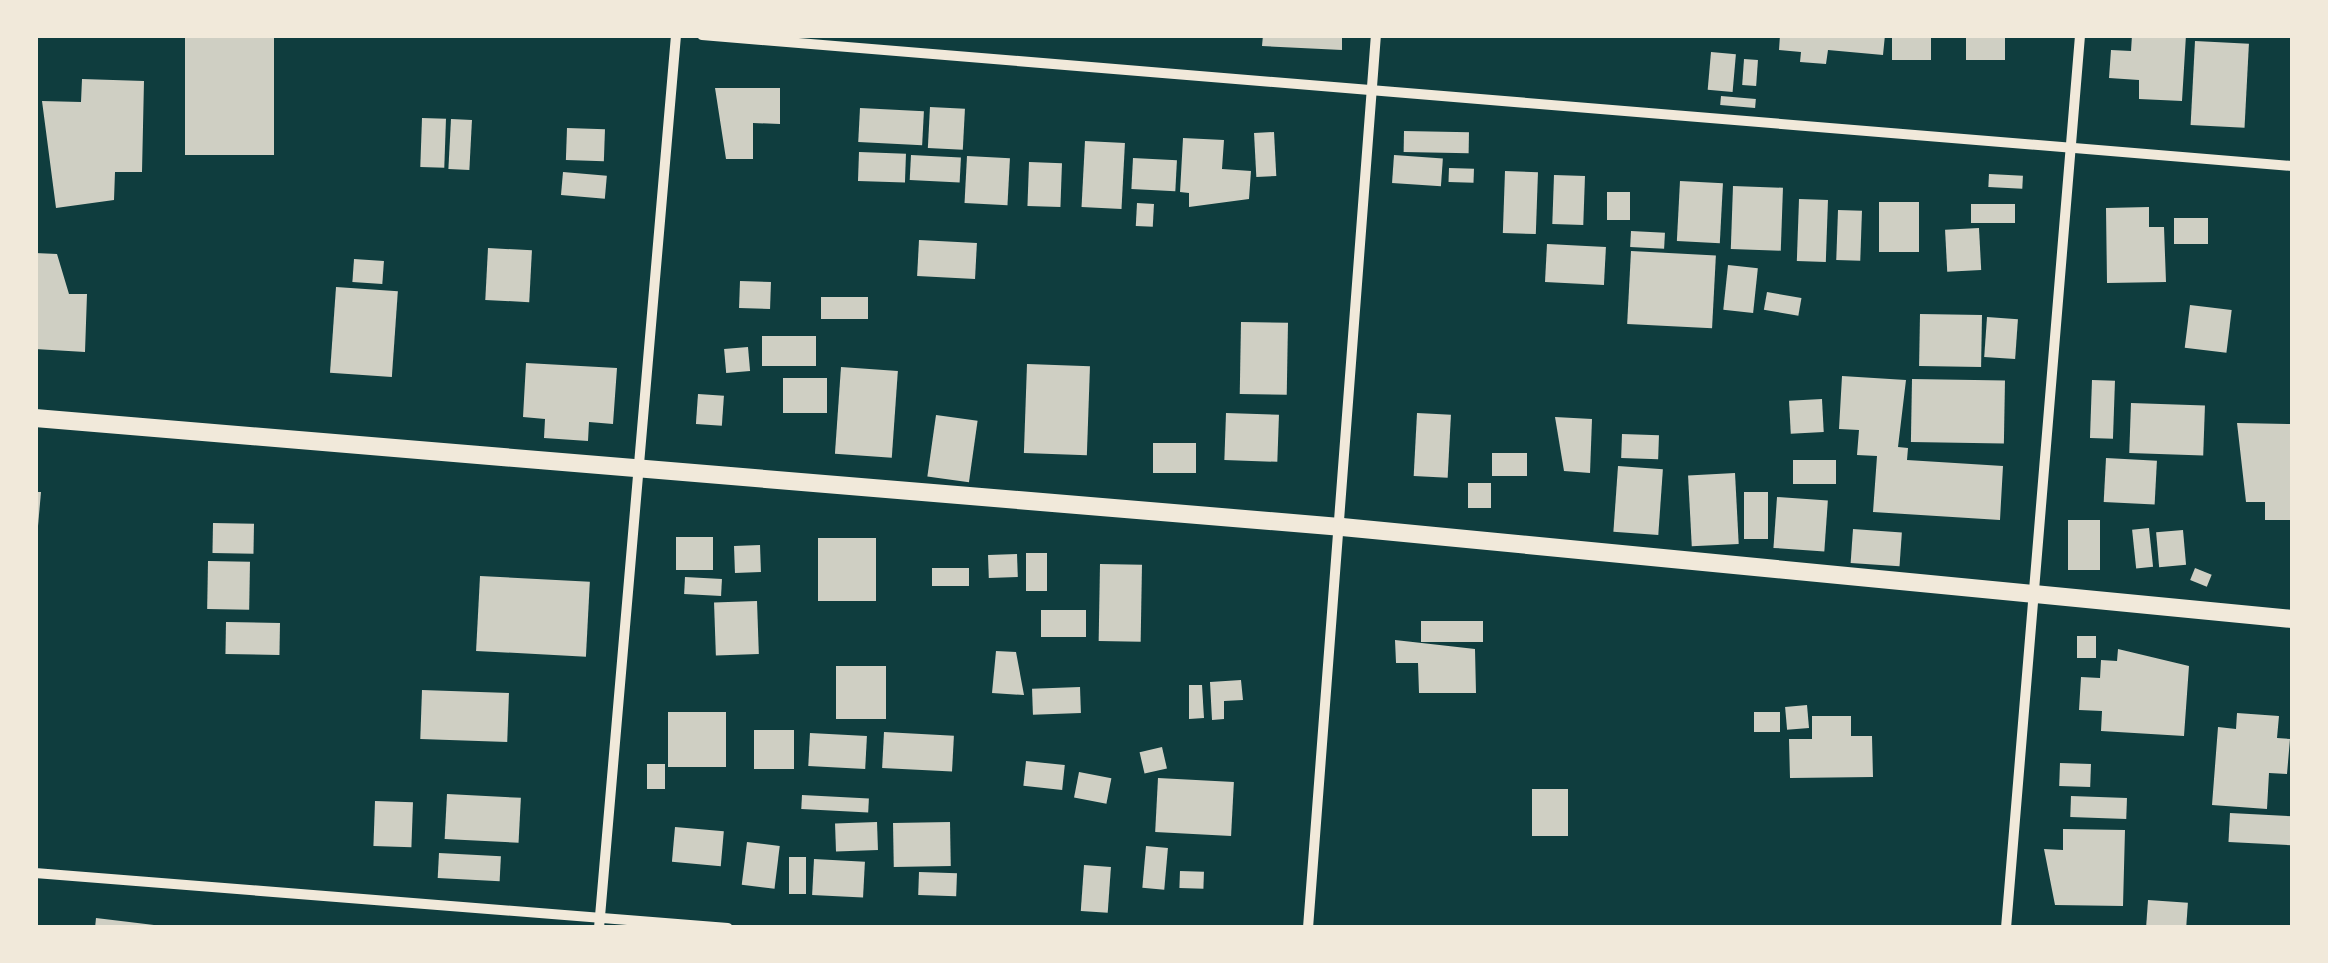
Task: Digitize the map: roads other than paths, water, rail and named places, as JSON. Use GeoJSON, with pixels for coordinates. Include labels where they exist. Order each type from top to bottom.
{"type":"FeatureCollection","features":[{"type":"Feature","properties":{"kind":"street"},"geometry":{"type":"LineString","coordinates":[[599,922],[676,35]]}},
{"type":"Feature","properties":{"kind":"street"},"geometry":{"type":"LineString","coordinates":[[702,35],[2293,166]]}},
{"type":"Feature","properties":{"kind":"street"},"geometry":{"type":"LineString","coordinates":[[1308,928],[1342,527],[1376,35]]}},
{"type":"Feature","properties":{"kind":"street"},"geometry":{"type":"LineString","coordinates":[[2006,928],[2080,35]]}},
{"type":"Feature","properties":{"kind":"street"},"geometry":{"type":"LineString","coordinates":[[35,418],[1342,527],[2033,598],[2293,619]]}},
{"type":"Feature","properties":{"kind":"street"},"geometry":{"type":"LineString","coordinates":[[35,872],[599,922],[728,928]]}}]}
